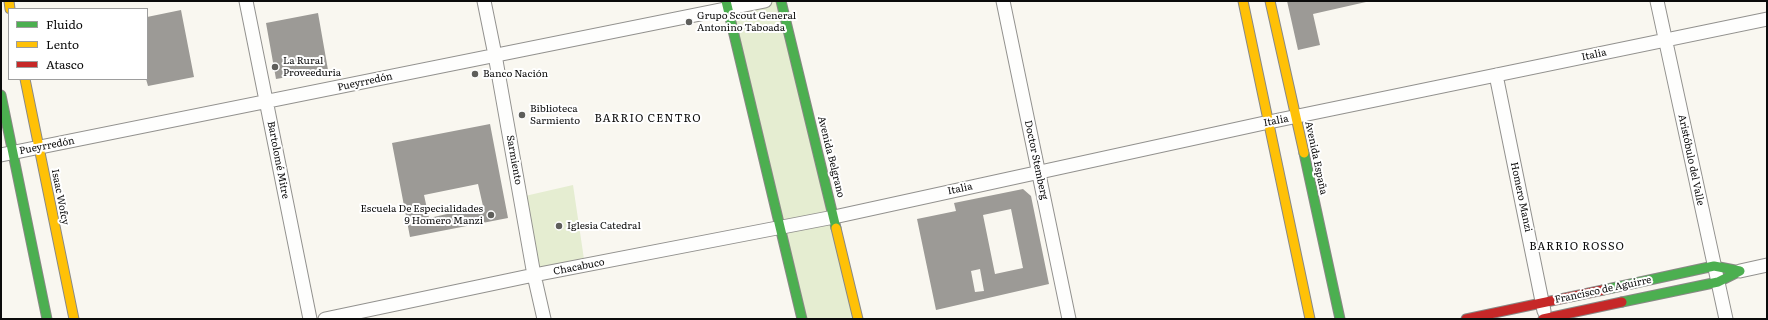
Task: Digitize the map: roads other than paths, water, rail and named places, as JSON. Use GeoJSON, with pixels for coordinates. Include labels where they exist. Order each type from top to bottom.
{"type":"FeatureCollection","features":[{"type":"Feature","properties":{"kind":"street","name":"Bartolomé Mitre"},"geometry":{"type":"LineString","coordinates":[[246,1],[310,319]]}},
{"type":"Feature","properties":{"kind":"street","name":"Sarmiento"},"geometry":{"type":"LineString","coordinates":[[484,1],[534,275],[544,319]]}},
{"type":"Feature","properties":{"kind":"street","name":"Pueyrredón"},"geometry":{"type":"LineString","coordinates":[[7,154],[267,103],[728,5],[765,1]]}},
{"type":"Feature","properties":{"kind":"street","name":"Avenida Belgrano"},"geometry":{"type":"LineString","coordinates":[[781,1],[858,319]]}},
{"type":"Feature","properties":{"kind":"street","name":"Doctor Stemberg"},"geometry":{"type":"LineString","coordinates":[[1004,1],[1069,319]]}},
{"type":"Feature","properties":{"kind":"street"},"geometry":{"type":"LineString","coordinates":[[1243,1],[1310,319]]}},
{"type":"Feature","properties":{"kind":"street","name":"Avenida España"},"geometry":{"type":"LineString","coordinates":[[1270,1],[1340,319]]}},
{"type":"Feature","properties":{"kind":"street","name":"Aristóbulo del Valle"},"geometry":{"type":"LineString","coordinates":[[1657,1],[1726,319]]}},
{"type":"Feature","properties":{"kind":"street"},"geometry":{"type":"LineString","coordinates":[[728,5],[802,319]]}},
{"type":"Feature","properties":{"kind":"street","name":"Italia"},"geometry":{"type":"LineString","coordinates":[[834,217],[1268,122],[1767,18]]}},
{"type":"Feature","properties":{"kind":"street","name":"Homero Manzi"},"geometry":{"type":"LineString","coordinates":[[1496,75],[1545,319]]}},
{"type":"Feature","properties":{"kind":"street","name":"Isaac Wofcy"},"geometry":{"type":"LineString","coordinates":[[25,80],[74,319]]}},
{"type":"Feature","properties":{"kind":"street"},"geometry":{"type":"LineString","coordinates":[[1,95],[7,154],[47,319]]}},
{"type":"Feature","properties":{"kind":"street","name":"Chacabuco"},"geometry":{"type":"LineString","coordinates":[[325,319],[534,275],[834,217]]}},
{"type":"Feature","properties":{"kind":"street","name":"Francisco de Aguirre"},"geometry":{"type":"LineString","coordinates":[[1545,319],[1718,282],[1740,271],[1767,265]]}},
{"type":"Feature","properties":{"kind":"street","name":"Francisco de Aguirre"},"geometry":{"type":"LineString","coordinates":[[1466,319],[1714,266],[1740,271]]}},
{"type":"Feature","properties":{"kind":"place","name":"Grupo Scout General Antonino Taboada"},"geometry":{"type":"Point","coordinates":[689,22]}},
{"type":"Feature","properties":{"kind":"place","name":"La Rural Proveeduria"},"geometry":{"type":"Point","coordinates":[275,67]}},
{"type":"Feature","properties":{"kind":"place","name":"Banco Nación"},"geometry":{"type":"Point","coordinates":[475,74]}},
{"type":"Feature","properties":{"kind":"place","name":"Biblioteca Sarmiento"},"geometry":{"type":"Point","coordinates":[522,115]}},
{"type":"Feature","properties":{"kind":"place","name":"Escuela De Especialidades 9 Homero Manzi"},"geometry":{"type":"Point","coordinates":[491,215]}},
{"type":"Feature","properties":{"kind":"place","name":"Iglesia Catedral"},"geometry":{"type":"Point","coordinates":[559,226]}},
{"type":"Feature","properties":{"kind":"district","name":"BARRIO CENTRO"},"geometry":{"type":"Point","coordinates":[648,119]}},
{"type":"Feature","properties":{"kind":"district","name":"BARRIO ROSSO"},"geometry":{"type":"Point","coordinates":[1577,247]}}]}
